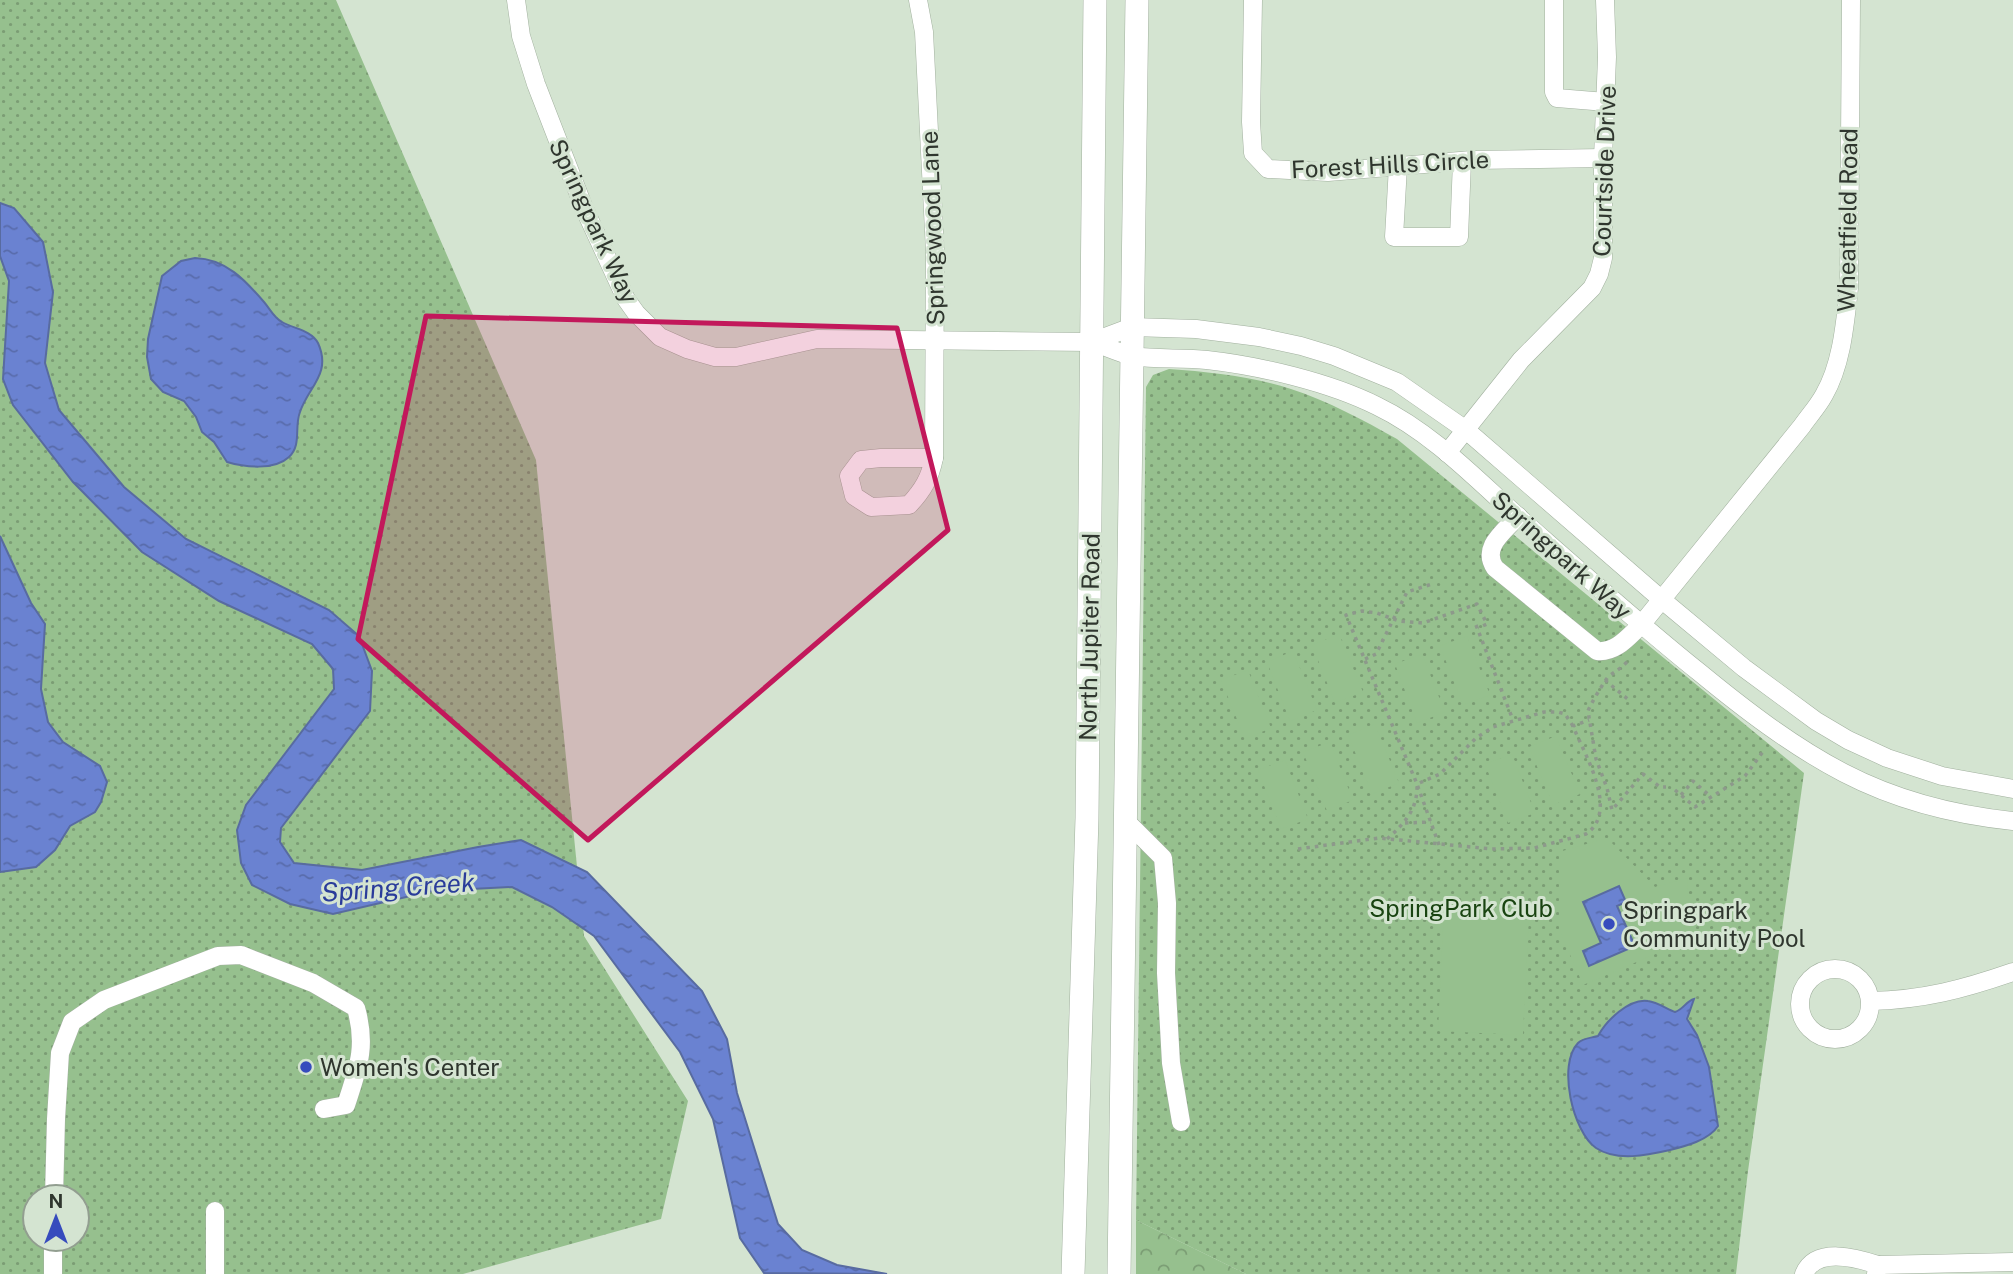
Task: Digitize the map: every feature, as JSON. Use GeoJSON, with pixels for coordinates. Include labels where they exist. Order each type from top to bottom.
{"type":"FeatureCollection","features":[{"type":"Feature","properties":{"kind":"main road","name":"North Jupiter Road"},"geometry":{"type":"LineString","coordinates":[[1073,1274],[1087,818],[1095,0]]}},
{"type":"Feature","properties":{"kind":"main road","name":"North Jupiter Road"},"geometry":{"type":"LineString","coordinates":[[1119,1274],[1137,0]]}},
{"type":"Feature","properties":{"kind":"main road"},"geometry":{"type":"LineString","coordinates":[[1087,818],[1124,819]]}},
{"type":"Feature","properties":{"kind":"street","name":"Springpark Way"},"geometry":{"type":"LineString","coordinates":[[516,0],[522,36],[536,84],[590,220],[626,299],[660,337],[687,349],[736,357],[817,339],[1092,342],[1132,356],[1203,359],[1242,365],[1319,384],[1377,405],[1447,453],[1641,625],[1768,725],[1843,773],[1888,793],[1935,808],[2013,821]]}},
{"type":"Feature","properties":{"kind":"street","name":"Springwood Lane"},"geometry":{"type":"LineString","coordinates":[[918,0],[924,32],[935,251],[934,457],[923,491],[909,505],[871,507],[854,496],[849,476],[861,460],[934,457]]}},
{"type":"Feature","properties":{"kind":"street","name":"Forest Hills Circle"},"geometry":{"type":"LineString","coordinates":[[1252,0],[1251,122],[1254,153],[1268,169],[1328,172],[1462,161],[1603,158]]}},
{"type":"Feature","properties":{"kind":"street"},"geometry":{"type":"LineString","coordinates":[[1553,0],[1554,92],[1557,98],[1606,102]]}},
{"type":"Feature","properties":{"kind":"street","name":"Courtside Drive"},"geometry":{"type":"LineString","coordinates":[[1447,453],[1521,360],[1592,288],[1599,274],[1603,258],[1607,57],[1605,0]]}},
{"type":"Feature","properties":{"kind":"street","name":"Wheatfield Road"},"geometry":{"type":"LineString","coordinates":[[1518,516],[1490,548],[1490,560],[1495,568],[1597,651],[1605,652],[1614,648],[1641,625],[1825,394],[1835,367],[1849,288],[1851,0]]}},
{"type":"Feature","properties":{"kind":"street"},"geometry":{"type":"LineString","coordinates":[[1398,166],[1394,237],[1459,237],[1462,161]]}},
{"type":"Feature","properties":{"kind":"street","name":"Springpark Way"},"geometry":{"type":"LineString","coordinates":[[1092,342],[1132,327],[1196,329],[1259,337],[1334,356],[1397,382],[1466,430],[1661,599],[1744,668],[1815,721],[1847,740],[1888,758],[1942,776],[2013,789]]}},
{"type":"Feature","properties":{"kind":"street"},"geometry":{"type":"LineString","coordinates":[[1124,819],[1163,858],[1167,902],[1166,973],[1171,1063],[1181,1122]]}},
{"type":"Feature","properties":{"kind":"street"},"geometry":{"type":"LineString","coordinates":[[55,1183],[60,1054],[72,1022],[104,1000],[218,956],[241,955],[313,983],[356,1008],[362,1030],[357,1072],[346,1105],[324,1109]]}},
{"type":"Feature","properties":{"kind":"street"},"geometry":{"type":"LineString","coordinates":[[1836,969],[1852,973],[1865,985],[1870,1001],[1868,1018],[1858,1031],[1842,1039],[1825,1038],[1810,1030],[1801,1016],[1799,999],[1806,984],[1819,972],[1836,969]]}},
{"type":"Feature","properties":{"kind":"street"},"geometry":{"type":"LineString","coordinates":[[1870,1001],[1924,998],[2013,972]]}},
{"type":"Feature","properties":{"kind":"street"},"geometry":{"type":"LineString","coordinates":[[215,1211],[215,1274]]}},
{"type":"Feature","properties":{"kind":"street"},"geometry":{"type":"LineString","coordinates":[[53,1253],[53,1274]]}},
{"type":"Feature","properties":{"kind":"street"},"geometry":{"type":"LineString","coordinates":[[1804,1274],[1807,1268],[1824,1258],[1842,1255],[1877,1269],[2013,1262]]}},
{"type":"Feature","properties":{"kind":"path"},"geometry":{"type":"LineString","coordinates":[[1365,659],[1377,653],[1407,592],[1432,584]]}},
{"type":"Feature","properties":{"kind":"path"},"geometry":{"type":"LineString","coordinates":[[1439,845],[1346,615],[1362,611],[1423,624],[1477,604],[1487,624],[1477,627],[1513,720]]}},
{"type":"Feature","properties":{"kind":"path"},"geometry":{"type":"LineString","coordinates":[[1632,656],[1616,674],[1608,676],[1599,694],[1590,704],[1588,711],[1595,759],[1607,788],[1612,810],[1643,775],[1660,788],[1666,787]]}},
{"type":"Feature","properties":{"kind":"path"},"geometry":{"type":"LineString","coordinates":[[1605,680],[1630,701]]}},
{"type":"Feature","properties":{"kind":"path"},"geometry":{"type":"LineString","coordinates":[[1298,849],[1379,838],[1492,849],[1534,848],[1565,841],[1594,829],[1602,804],[1598,787],[1573,726],[1565,715],[1558,712],[1544,712],[1493,727],[1476,738],[1440,774],[1417,785]]}},
{"type":"Feature","properties":{"kind":"path"},"geometry":{"type":"LineString","coordinates":[[1573,726],[1589,720]]}},
{"type":"Feature","properties":{"kind":"path"},"geometry":{"type":"LineString","coordinates":[[1675,790],[1695,807],[1745,776],[1765,749]]}},
{"type":"Feature","properties":{"kind":"path"},"geometry":{"type":"LineString","coordinates":[[1681,795],[1693,781],[1711,797]]}},
{"type":"Feature","properties":{"kind":"path"},"geometry":{"type":"LineString","coordinates":[[1387,839],[1405,823],[1418,799],[1417,785]]}},
{"type":"Feature","properties":{"kind":"path"},"geometry":{"type":"LineString","coordinates":[[1405,823],[1431,822]]}},
{"type":"Feature","properties":{"kind":"highlighted area"},"geometry":{"type":"Polygon","coordinates":[[[426,316],[897,328],[948,530],[588,840],[358,639],[426,316]]]}},
{"type":"Feature","properties":{"kind":"green space"},"geometry":{"type":"Polygon","coordinates":[[[0,0],[336,0],[536,460],[584,936],[688,1101],[661,1219],[463,1274],[0,1274],[0,0]]]}},
{"type":"Feature","properties":{"kind":"green space","name":"SpringPark Club"},"geometry":{"type":"Polygon","coordinates":[[[1169,369],[1246,378],[1291,389],[1332,405],[1397,439],[1804,773],[1736,1274],[1246,1274],[1136,1220],[1146,387],[1153,375],[1169,369]]]}},
{"type":"Feature","properties":{"kind":"green space"},"geometry":{"type":"Polygon","coordinates":[[[1339,634],[1363,692],[1335,703],[1312,645],[1339,634]]]}},
{"type":"Feature","properties":{"kind":"green space"},"geometry":{"type":"Polygon","coordinates":[[[1467,636],[1490,695],[1463,705],[1440,646],[1467,636]]]}},
{"type":"Feature","properties":{"kind":"green space"},"geometry":{"type":"Polygon","coordinates":[[[1293,651],[1317,710],[1290,721],[1267,662],[1293,651]]]}},
{"type":"Feature","properties":{"kind":"green space"},"geometry":{"type":"Polygon","coordinates":[[[1422,654],[1445,712],[1417,723],[1395,664],[1422,654]]]}},
{"type":"Feature","properties":{"kind":"green space"},"geometry":{"type":"Polygon","coordinates":[[[1248,670],[1271,728],[1245,739],[1221,680],[1248,670]]]}},
{"type":"Feature","properties":{"kind":"green space"},"geometry":{"type":"Polygon","coordinates":[[[1375,724],[1399,783],[1372,794],[1348,735],[1375,724]]]}},
{"type":"Feature","properties":{"kind":"green space"},"geometry":{"type":"Polygon","coordinates":[[[1556,736],[1580,794],[1553,805],[1529,747],[1556,736]]]}},
{"type":"Feature","properties":{"kind":"green space"},"geometry":{"type":"Polygon","coordinates":[[[1330,742],[1353,800],[1327,811],[1303,752],[1330,742]]]}},
{"type":"Feature","properties":{"kind":"green space"},"geometry":{"type":"Polygon","coordinates":[[[1512,754],[1535,813],[1508,823],[1485,764],[1512,754]]]}},
{"type":"Feature","properties":{"kind":"green space"},"geometry":{"type":"Polygon","coordinates":[[[1285,760],[1308,819],[1281,829],[1258,770],[1285,760]]]}},
{"type":"Feature","properties":{"kind":"green space"},"geometry":{"type":"Polygon","coordinates":[[[1607,838],[1655,887],[1687,878],[1690,939],[1583,985],[1559,929],[1559,852],[1607,838]]]}},
{"type":"Feature","properties":{"kind":"green space"},"geometry":{"type":"Polygon","coordinates":[[[1444,909],[1529,914],[1523,1035],[1438,1031],[1444,909]]]}},
{"type":"Feature","properties":{"kind":"green space"},"geometry":{"type":"Polygon","coordinates":[[[1136,1220],[1246,1274],[1136,1274],[1136,1220]]]}},
{"type":"Feature","properties":{"kind":"water","name":"Spring Creek"},"geometry":{"type":"Polygon","coordinates":[[[0,203],[14,208],[43,242],[53,292],[45,363],[59,410],[124,487],[186,539],[329,610],[359,636],[372,671],[370,711],[281,828],[280,842],[294,863],[362,870],[521,840],[587,872],[702,991],[727,1039],[737,1093],[778,1224],[802,1250],[837,1265],[887,1274],[764,1273],[740,1238],[713,1119],[680,1052],[594,936],[552,907],[512,887],[432,891],[333,914],[290,904],[252,885],[241,863],[237,830],[246,805],[334,689],[333,669],[312,644],[219,601],[142,552],[73,482],[13,405],[3,379],[9,281],[0,256],[0,203]]]}},
{"type":"Feature","properties":{"kind":"water"},"geometry":{"type":"Polygon","coordinates":[[[195,258],[216,262],[234,272],[277,318],[307,332],[318,343],[322,354],[321,372],[300,412],[293,452],[283,461],[259,467],[227,462],[214,442],[202,432],[196,417],[184,401],[163,392],[151,379],[147,357],[148,339],[162,276],[181,261],[195,258]]]}},
{"type":"Feature","properties":{"kind":"water"},"geometry":{"type":"Polygon","coordinates":[[[0,536],[31,603],[45,624],[41,689],[48,722],[63,742],[100,766],[107,782],[95,812],[70,826],[55,850],[36,867],[0,872],[0,536]]]}},
{"type":"Feature","properties":{"kind":"water","name":"Springpark Community Pool"},"geometry":{"type":"Polygon","coordinates":[[[1619,886],[1626,902],[1617,906],[1635,946],[1589,966],[1583,951],[1601,943],[1583,902],[1619,886]]]}},
{"type":"Feature","properties":{"kind":"water"},"geometry":{"type":"Polygon","coordinates":[[[1694,999],[1687,1019],[1697,1035],[1709,1067],[1718,1126],[1697,1142],[1652,1154],[1613,1155],[1596,1148],[1581,1128],[1570,1098],[1569,1066],[1578,1043],[1598,1036],[1612,1018],[1633,1003],[1651,1002],[1675,1012],[1694,999]]]}},
{"type":"Feature","properties":{"kind":"place","name":"Springpark Community Pool"},"geometry":{"type":"Point","coordinates":[1609,924]}},
{"type":"Feature","properties":{"kind":"place","name":"Women's Center"},"geometry":{"type":"Point","coordinates":[306,1067]}}]}
